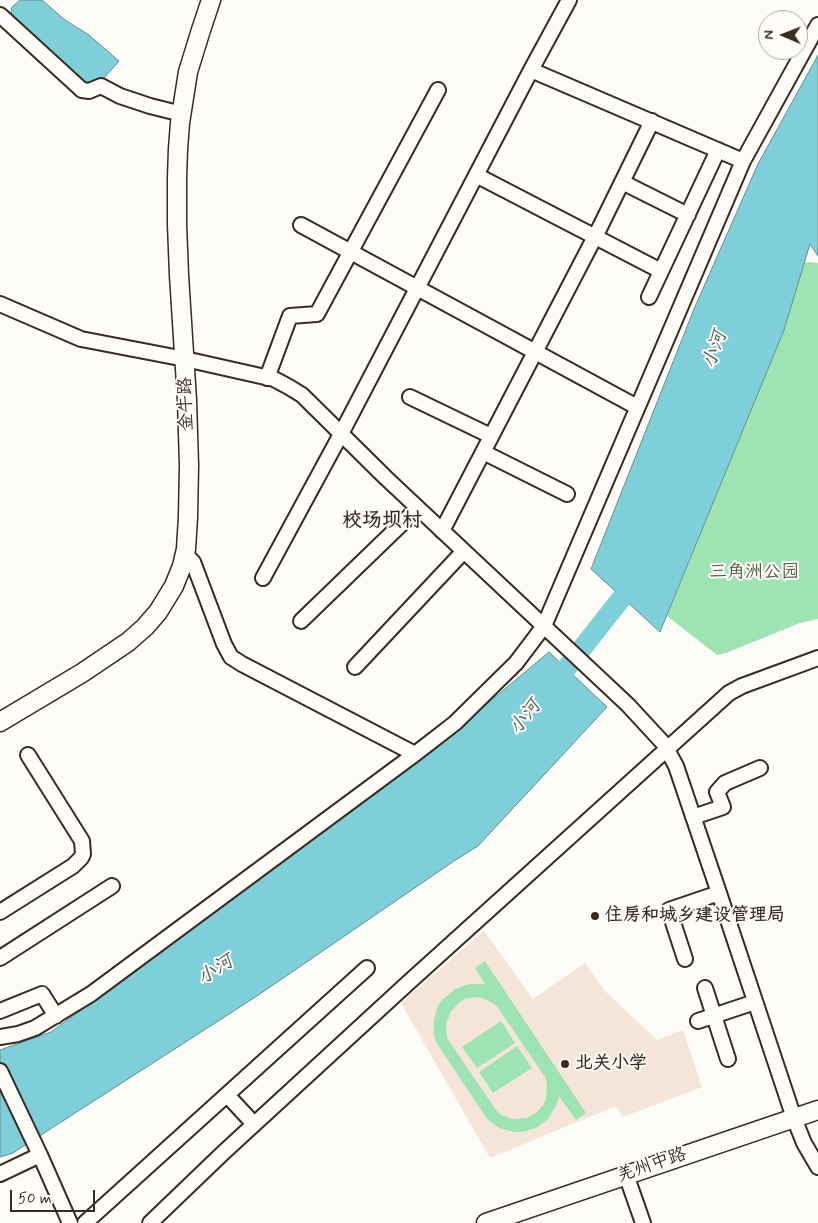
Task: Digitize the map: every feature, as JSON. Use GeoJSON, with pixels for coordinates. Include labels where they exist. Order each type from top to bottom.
{"type":"FeatureCollection","features":[{"type":"Feature","properties":{"kind":"main road","name":"金牛路"},"geometry":{"type":"LineString","coordinates":[[0,722],[82,674],[128,642],[145,627],[164,604],[182,566],[185,554],[189,483],[185,359],[179,275],[177,178],[185,89],[192,58],[211,0]]}},
{"type":"Feature","properties":{"kind":"main road","name":"羌州中路"},"geometry":{"type":"LineString","coordinates":[[512,1223],[629,1183],[795,1122],[818,1110]]}},
{"type":"Feature","properties":{"kind":"main road","name":"羌州中路"},"geometry":{"type":"LineString","coordinates":[[486,1223],[795,1122],[818,1118]]}},
{"type":"Feature","properties":{"kind":"street"},"geometry":{"type":"LineString","coordinates":[[263,578],[341,434],[569,0]]}},
{"type":"Feature","properties":{"kind":"street"},"geometry":{"type":"LineString","coordinates":[[0,15],[82,90],[89,91],[101,86],[120,96],[182,114]]}},
{"type":"Feature","properties":{"kind":"street"},"geometry":{"type":"LineString","coordinates":[[0,1037],[18,1034],[35,1028],[91,994],[415,754],[455,723],[516,663],[546,629],[637,407],[743,161],[818,25]]}},
{"type":"Feature","properties":{"kind":"street"},"geometry":{"type":"LineString","coordinates":[[531,70],[743,161]]}},
{"type":"Feature","properties":{"kind":"street"},"geometry":{"type":"LineString","coordinates":[[267,378],[290,316],[317,314],[438,90]]}},
{"type":"Feature","properties":{"kind":"street"},"geometry":{"type":"LineString","coordinates":[[442,531],[595,237],[652,121]]}},
{"type":"Feature","properties":{"kind":"street"},"geometry":{"type":"LineString","coordinates":[[649,297],[718,150]]}},
{"type":"Feature","properties":{"kind":"street"},"geometry":{"type":"LineString","coordinates":[[476,175],[661,271]]}},
{"type":"Feature","properties":{"kind":"street"},"geometry":{"type":"LineString","coordinates":[[622,182],[688,215]]}},
{"type":"Feature","properties":{"kind":"street"},"geometry":{"type":"LineString","coordinates":[[301,225],[637,407]]}},
{"type":"Feature","properties":{"kind":"street"},"geometry":{"type":"LineString","coordinates":[[0,304],[81,338],[274,379],[289,386],[302,396],[628,706],[664,744],[676,766],[795,1122],[804,1143],[818,1167]]}},
{"type":"Feature","properties":{"kind":"street"},"geometry":{"type":"LineString","coordinates":[[410,397],[491,436]]}},
{"type":"Feature","properties":{"kind":"street"},"geometry":{"type":"LineString","coordinates":[[483,452],[567,494]]}},
{"type":"Feature","properties":{"kind":"street"},"geometry":{"type":"LineString","coordinates":[[301,621],[418,508]]}},
{"type":"Feature","properties":{"kind":"street"},"geometry":{"type":"LineString","coordinates":[[355,667],[464,551]]}},
{"type":"Feature","properties":{"kind":"street"},"geometry":{"type":"LineString","coordinates":[[185,554],[193,562],[224,644],[231,657],[415,754]]}},
{"type":"Feature","properties":{"kind":"street"},"geometry":{"type":"LineString","coordinates":[[151,1223],[254,1124],[408,982],[729,693],[818,658]]}},
{"type":"Feature","properties":{"kind":"street"},"geometry":{"type":"LineString","coordinates":[[0,912],[73,866],[82,858],[83,854],[82,841],[28,755]]}},
{"type":"Feature","properties":{"kind":"street"},"geometry":{"type":"LineString","coordinates":[[693,817],[722,807],[717,792],[725,783],[760,768]]}},
{"type":"Feature","properties":{"kind":"street"},"geometry":{"type":"LineString","coordinates":[[0,958],[112,886]]}},
{"type":"Feature","properties":{"kind":"street"},"geometry":{"type":"LineString","coordinates":[[685,959],[669,910],[719,893]]}},
{"type":"Feature","properties":{"kind":"street"},"geometry":{"type":"LineString","coordinates":[[85,1223],[367,968]]}},
{"type":"Feature","properties":{"kind":"street"},"geometry":{"type":"LineString","coordinates":[[705,988],[728,1059]]}},
{"type":"Feature","properties":{"kind":"street"},"geometry":{"type":"LineString","coordinates":[[0,1011],[42,994],[56,1016]]}},
{"type":"Feature","properties":{"kind":"street"},"geometry":{"type":"LineString","coordinates":[[698,1020],[755,1002]]}},
{"type":"Feature","properties":{"kind":"street"},"geometry":{"type":"LineString","coordinates":[[0,1071],[70,1223]]}},
{"type":"Feature","properties":{"kind":"street"},"geometry":{"type":"LineString","coordinates":[[227,1095],[254,1124]]}},
{"type":"Feature","properties":{"kind":"street"},"geometry":{"type":"LineString","coordinates":[[0,1174],[40,1155]]}},
{"type":"Feature","properties":{"kind":"street"},"geometry":{"type":"LineString","coordinates":[[629,1183],[643,1223]]}},
{"type":"Feature","properties":{"kind":"shaded area","name":"北关小学"},"geometry":{"type":"Polygon","coordinates":[[[484,931],[533,999],[585,963],[605,991],[657,1040],[683,1030],[702,1087],[623,1117],[616,1106],[490,1158],[401,1003],[484,931]]]}},
{"type":"Feature","properties":{"kind":"green space","name":"三角洲公园"},"geometry":{"type":"Polygon","coordinates":[[[804,263],[818,263],[818,619],[800,623],[717,655],[667,616],[784,330],[804,263]]]}},
{"type":"Feature","properties":{"kind":"green space"},"geometry":{"type":"Polygon","coordinates":[[[485,961],[586,1113],[576,1120],[559,1096],[549,1118],[536,1128],[514,1132],[499,1128],[487,1119],[436,1042],[434,1035],[434,1020],[438,1005],[443,999],[455,989],[470,984],[485,984],[475,968],[485,961]],[[468,998],[461,1001],[451,1011],[446,1024],[447,1038],[501,1115],[513,1119],[527,1118],[538,1111],[546,1099],[547,1084],[545,1077],[496,1005],[483,998],[468,998]]]}},
{"type":"Feature","properties":{"kind":"green space"},"geometry":{"type":"Polygon","coordinates":[[[501,1021],[515,1043],[477,1068],[462,1047],[501,1021]]]}},
{"type":"Feature","properties":{"kind":"green space"},"geometry":{"type":"Polygon","coordinates":[[[517,1046],[532,1068],[493,1093],[479,1072],[517,1046]]]}},
{"type":"Feature","properties":{"kind":"water"},"geometry":{"type":"Polygon","coordinates":[[[20,0],[42,0],[65,20],[89,35],[119,61],[98,85],[88,87],[14,21],[11,12],[12,7],[20,0]]]}},
{"type":"Feature","properties":{"kind":"water"},"geometry":{"type":"Polygon","coordinates":[[[818,55],[818,256],[810,244],[784,330],[660,632],[591,569],[694,309],[758,164],[818,55]]]}},
{"type":"Feature","properties":{"kind":"water"},"geometry":{"type":"Polygon","coordinates":[[[549,652],[607,707],[478,846],[257,996],[13,1153],[0,1157],[0,1050],[51,1032],[415,764],[549,652]]]}},
{"type":"Feature","properties":{"kind":"waterway","name":"小河"},"geometry":{"type":"LineString","coordinates":[[550,689],[639,576]]}},
{"type":"Feature","properties":{"kind":"place","name":"住房和城乡建设管理局"},"geometry":{"type":"Point","coordinates":[595,916]}},
{"type":"Feature","properties":{"kind":"place","name":"北关小学"},"geometry":{"type":"Point","coordinates":[565,1064]}},
{"type":"Feature","properties":{"kind":"district","name":"校场坝村"},"geometry":{"type":"Point","coordinates":[382,522]}}]}
